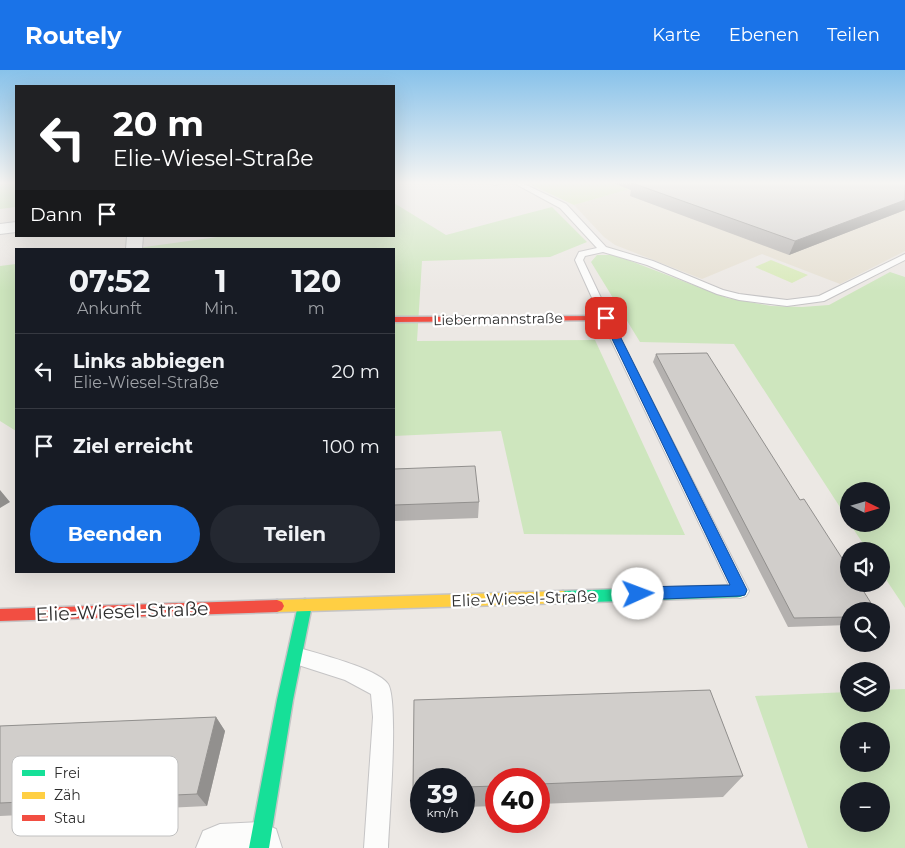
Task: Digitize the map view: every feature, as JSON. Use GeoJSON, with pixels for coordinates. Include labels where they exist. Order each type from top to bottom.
{"type":"FeatureCollection","features":[{"type":"Feature","properties":{"kind":"street"},"geometry":{"type":"LineString","coordinates":[[0,229],[15,227]]}},
{"type":"Feature","properties":{"kind":"street","name":"Liebermannstraße"},"geometry":{"type":"LineString","coordinates":[[395,320],[606,318]]}},
{"type":"Feature","properties":{"kind":"street","name":"Elie-Wiesel-Straße"},"geometry":{"type":"LineString","coordinates":[[0,616],[740,590]]}},
{"type":"Feature","properties":{"kind":"street"},"geometry":{"type":"LineString","coordinates":[[246,847],[285,700],[305,605]]}},
{"type":"Feature","properties":{"kind":"lane"},"geometry":{"type":"LineString","coordinates":[[574,218],[603,249],[650,263],[720,292],[739,297],[787,302],[821,299],[905,257]]}},
{"type":"Feature","properties":{"kind":"lane"},"geometry":{"type":"LineString","coordinates":[[603,249],[582,254],[579,260],[606,318]]}},
{"type":"Feature","properties":{"kind":"lane","name":"Elie-Wiesel-Straße"},"geometry":{"type":"LineString","coordinates":[[606,318],[740,590]]}},
{"type":"Feature","properties":{"kind":"lane"},"geometry":{"type":"LineString","coordinates":[[295,656],[350,672],[380,689],[383,717],[376,848]]}},
{"type":"Feature","properties":{"kind":"shaded area"},"geometry":{"type":"Polygon","coordinates":[[[586,218],[905,218],[905,251],[840,284],[762,254],[702,279],[615,245],[604,237],[586,218]]]}},
{"type":"Feature","properties":{"kind":"green space"},"geometry":{"type":"Polygon","coordinates":[[[395,218],[419,218],[446,235],[509,218],[563,218],[587,242],[550,257],[422,261],[417,341],[595,340],[685,535],[524,534],[501,431],[395,436],[395,248],[137,248],[218,237],[395,237],[395,218]]]}},
{"type":"Feature","properties":{"kind":"green space"},"geometry":{"type":"Polygon","coordinates":[[[597,255],[615,255],[727,298],[771,306],[802,307],[829,305],[890,272],[905,277],[905,608],[890,586],[890,542],[862,542],[855,532],[890,532],[890,482],[840,482],[840,507],[734,344],[640,342],[591,262],[597,255]]]}},
{"type":"Feature","properties":{"kind":"green space"},"geometry":{"type":"Polygon","coordinates":[[[771,260],[808,275],[792,283],[755,267],[771,260]]]}},
{"type":"Feature","properties":{"kind":"green space"},"geometry":{"type":"Polygon","coordinates":[[[15,264],[15,430],[0,421],[0,266],[15,264]]]}},
{"type":"Feature","properties":{"kind":"green space"},"geometry":{"type":"Polygon","coordinates":[[[905,689],[905,848],[808,848],[755,696],[840,692],[840,712],[890,712],[890,690],[905,689]]]}},
{"type":"Feature","properties":{"kind":"building"},"geometry":{"type":"Polygon","coordinates":[[[731,218],[856,218],[795,241],[731,218]]]}},
{"type":"Feature","properties":{"kind":"building"},"geometry":{"type":"Polygon","coordinates":[[[707,353],[800,500],[804,499],[840,555],[840,592],[864,592],[870,602],[840,602],[840,617],[794,618],[656,354],[707,353]]]}},
{"type":"Feature","properties":{"kind":"building"},"geometry":{"type":"Polygon","coordinates":[[[475,466],[479,502],[395,505],[395,469],[475,466]]]}},
{"type":"Feature","properties":{"kind":"building"},"geometry":{"type":"Polygon","coordinates":[[[710,690],[743,776],[550,784],[550,768],[485,768],[485,786],[475,787],[475,768],[413,768],[414,700],[710,690]]]}},
{"type":"Feature","properties":{"kind":"building"},"geometry":{"type":"Polygon","coordinates":[[[216,717],[197,794],[178,795],[178,756],[12,756],[12,802],[0,803],[0,726],[216,717]]]}},
{"type":"Feature","properties":{"kind":"traffic: fast"},"geometry":{"type":"LineString","coordinates":[[563,597],[740,591]]}},
{"type":"Feature","properties":{"kind":"traffic: fast"},"geometry":{"type":"LineString","coordinates":[[259,848],[285,700],[305,605]]}},
{"type":"Feature","properties":{"kind":"traffic: slow"},"geometry":{"type":"LineString","coordinates":[[277,606],[563,597]]}},
{"type":"Feature","properties":{"kind":"traffic: jam"},"geometry":{"type":"LineString","coordinates":[[395,320],[607,318]]}},
{"type":"Feature","properties":{"kind":"traffic: jam"},"geometry":{"type":"LineString","coordinates":[[0,615],[277,606]]}},
{"type":"Feature","properties":{"kind":"route"},"geometry":{"type":"LineString","coordinates":[[606,318],[740,590],[638,594]]}}]}
